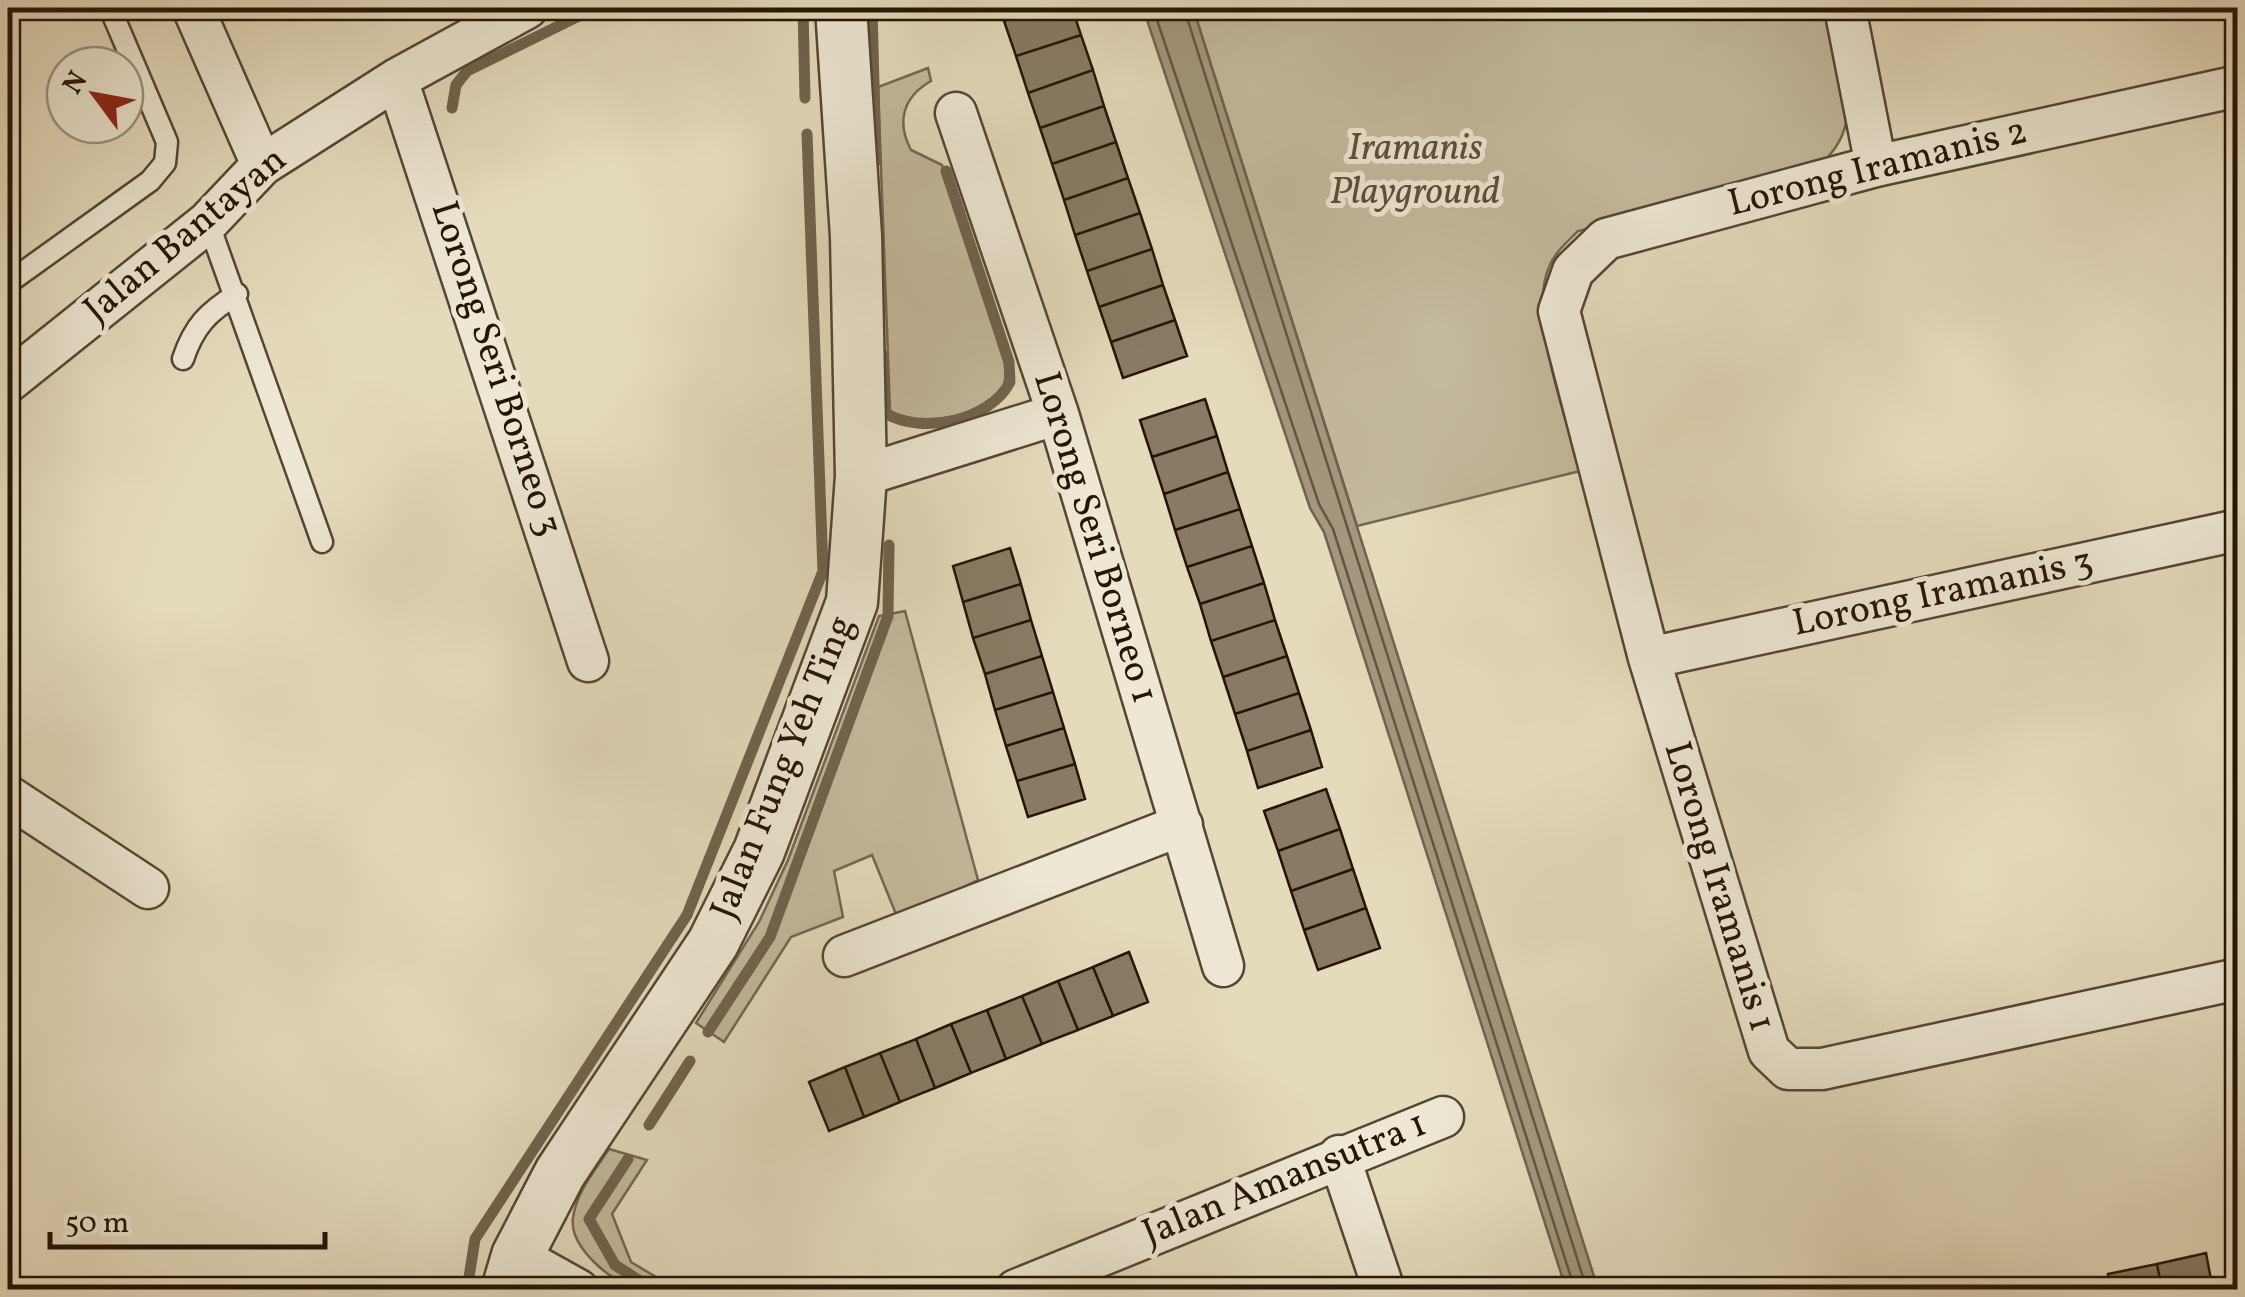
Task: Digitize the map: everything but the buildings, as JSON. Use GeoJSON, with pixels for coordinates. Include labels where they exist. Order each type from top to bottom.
{"type":"FeatureCollection","features":[{"type":"Feature","properties":{"kind":"street"},"geometry":{"type":"LineString","coordinates":[[193,8],[262,165]]}},
{"type":"Feature","properties":{"kind":"street","name":"Jalan Bantayan"},"geometry":{"type":"LineString","coordinates":[[8,382],[208,222],[262,165],[397,79],[527,8]]}},
{"type":"Feature","properties":{"kind":"street","name":"Jalan Fung Yeh Ting"},"geometry":{"type":"LineString","coordinates":[[512,1272],[560,1173],[713,943],[758,851],[852,602],[861,476],[856,236],[841,8]]}},
{"type":"Feature","properties":{"kind":"street"},"geometry":{"type":"LineString","coordinates":[[1845,8],[1876,166]]}},
{"type":"Feature","properties":{"kind":"street","name":"Lorong Seri Borneo 3"},"geometry":{"type":"LineString","coordinates":[[397,79],[588,660]]}},
{"type":"Feature","properties":{"kind":"street","name":"Lorong Iramanis 2"},"geometry":{"type":"LineString","coordinates":[[1559,311],[1573,272],[1606,239],[1876,166],[2238,86]]}},
{"type":"Feature","properties":{"kind":"street","name":"Lorong Seri Borneo 1"},"geometry":{"type":"LineString","coordinates":[[956,113],[1058,414],[1223,966]]}},
{"type":"Feature","properties":{"kind":"street","name":"Lorong Iramanis 1"},"geometry":{"type":"LineString","coordinates":[[1559,311],[1649,658],[1769,1051],[1788,1069],[1822,1069],[2238,979]]}},
{"type":"Feature","properties":{"kind":"street"},"geometry":{"type":"LineString","coordinates":[[861,476],[1058,414]]}},
{"type":"Feature","properties":{"kind":"street","name":"Lorong Iramanis 3"},"geometry":{"type":"LineString","coordinates":[[1649,658],[2238,530]]}},
{"type":"Feature","properties":{"kind":"street"},"geometry":{"type":"LineString","coordinates":[[8,796],[148,888]]}},
{"type":"Feature","properties":{"kind":"street"},"geometry":{"type":"LineString","coordinates":[[844,956],[1182,825]]}},
{"type":"Feature","properties":{"kind":"street","name":"Jalan Amansutra 1"},"geometry":{"type":"LineString","coordinates":[[1036,1286],[1339,1156],[1443,1117]]}},
{"type":"Feature","properties":{"kind":"street"},"geometry":{"type":"LineString","coordinates":[[1339,1156],[1384,1290]]}},
{"type":"Feature","properties":{"kind":"street"},"geometry":{"type":"LineString","coordinates":[[512,1272],[578,1290]]}},
{"type":"Feature","properties":{"kind":"lane"},"geometry":{"type":"LineString","coordinates":[[8,283],[150,181],[165,162],[167,142],[110,8]]}},
{"type":"Feature","properties":{"kind":"lane"},"geometry":{"type":"LineString","coordinates":[[208,222],[237,294],[322,542]]}},
{"type":"Feature","properties":{"kind":"lane"},"geometry":{"type":"LineString","coordinates":[[182,359],[192,333],[207,312],[237,294]]}},
{"type":"Feature","properties":{"kind":"green space","name":"Iramanis Playground"},"geometry":{"type":"Polygon","coordinates":[[[1193,8],[1827,8],[1844,73],[1848,114],[1833,151],[1816,168],[1578,231],[1558,252],[1543,288],[1543,313],[1551,368],[1580,471],[1357,526],[1193,8]]]}},
{"type":"Feature","properties":{"kind":"green space"},"geometry":{"type":"Polygon","coordinates":[[[928,68],[931,81],[914,95],[905,111],[906,140],[911,150],[942,165],[1005,372],[999,394],[978,409],[947,418],[915,419],[890,411],[878,87],[928,68]]]}},
{"type":"Feature","properties":{"kind":"green space"},"geometry":{"type":"Polygon","coordinates":[[[905,611],[978,880],[898,919],[872,855],[834,871],[843,917],[791,937],[724,1042],[696,1023],[759,922],[788,860],[879,616],[905,611]]]}},
{"type":"Feature","properties":{"kind":"green space"},"geometry":{"type":"Polygon","coordinates":[[[609,1149],[647,1160],[612,1214],[631,1262],[676,1289],[646,1291],[615,1279],[594,1262],[578,1240],[573,1218],[578,1200],[609,1149]]]}},
{"type":"Feature","properties":{"kind":"water"},"geometry":{"type":"Polygon","coordinates":[[[1143,8],[1193,8],[1598,1289],[1566,1289],[1324,532],[1310,508],[1143,8]]]}},
{"type":"Feature","properties":{"kind":"waterway"},"geometry":{"type":"LineString","coordinates":[[452,108],[456,85],[467,71],[595,8]]}},
{"type":"Feature","properties":{"kind":"waterway"},"geometry":{"type":"LineString","coordinates":[[803,8],[805,98]]}},
{"type":"Feature","properties":{"kind":"waterway"},"geometry":{"type":"LineString","coordinates":[[872,8],[876,161]]}},
{"type":"Feature","properties":{"kind":"waterway"},"geometry":{"type":"LineString","coordinates":[[467,1290],[475,1239],[687,915],[823,571],[807,134]]}},
{"type":"Feature","properties":{"kind":"waterway"},"geometry":{"type":"LineString","coordinates":[[883,355],[885,413],[900,420],[936,423],[971,415],[987,406],[1010,382],[1009,362],[946,171]]}},
{"type":"Feature","properties":{"kind":"waterway"},"geometry":{"type":"LineString","coordinates":[[708,1032],[770,937],[888,616],[889,545]]}},
{"type":"Feature","properties":{"kind":"waterway"},"geometry":{"type":"LineString","coordinates":[[649,1125],[690,1061]]}},
{"type":"Feature","properties":{"kind":"waterway"},"geometry":{"type":"LineString","coordinates":[[628,1159],[589,1219],[615,1265],[654,1290]]}}]}
